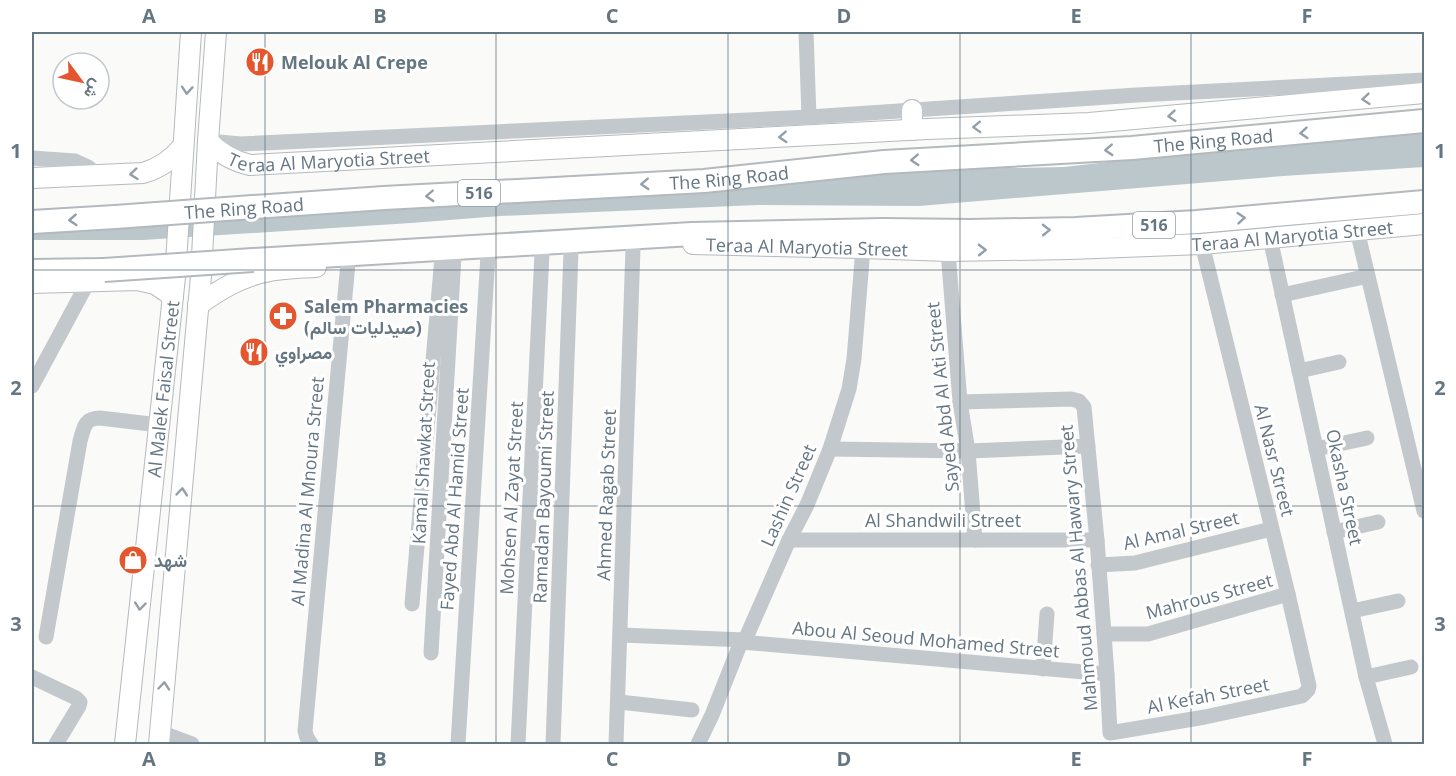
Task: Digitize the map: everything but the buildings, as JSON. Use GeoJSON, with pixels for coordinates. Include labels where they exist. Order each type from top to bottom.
{"type":"FeatureCollection","features":[{"type":"Feature","properties":{"kind":"highway","name":"The Ring Road"},"geometry":{"type":"LineString","coordinates":[[32,222],[384,198],[704,181],[884,162],[1132,148],[1425,121]]}},
{"type":"Feature","properties":{"kind":"highway","name":"516"},"geometry":{"type":"LineString","coordinates":[[32,271],[104,270],[692,234],[1076,229],[1197,222],[1425,202]]}},
{"type":"Feature","properties":{"kind":"main road","name":"Al Malek Faisal Street"},"geometry":{"type":"LineString","coordinates":[[125,744],[175,277],[191,32]]}},
{"type":"Feature","properties":{"kind":"main road","name":"Al Malek Faisal Street"},"geometry":{"type":"LineString","coordinates":[[160,738],[201,276],[216,32]]}},
{"type":"Feature","properties":{"kind":"main road","name":"Teraa Al Maryotia Street"},"geometry":{"type":"LineString","coordinates":[[208,141],[224,155],[250,165],[912,120],[1089,123],[1425,93]]}},
{"type":"Feature","properties":{"kind":"main road"},"geometry":{"type":"LineString","coordinates":[[32,178],[135,174],[151,171],[168,162],[183,146]]}},
{"type":"Feature","properties":{"kind":"main road","name":"Teraa Al Maryotia Street"},"geometry":{"type":"LineString","coordinates":[[198,305],[231,285],[266,272],[448,256],[698,244],[948,251],[1070,249],[1202,244],[1425,224]]}},
{"type":"Feature","properties":{"kind":"main road"},"geometry":{"type":"LineString","coordinates":[[32,283],[137,280],[146,281],[161,288],[173,297]]}},
{"type":"Feature","properties":{"kind":"street"},"geometry":{"type":"LineString","coordinates":[[806,32],[809,117]]}},
{"type":"Feature","properties":{"kind":"street"},"geometry":{"type":"LineString","coordinates":[[208,141],[232,144],[809,117],[912,120],[1137,95],[1425,80]]}},
{"type":"Feature","properties":{"kind":"street"},"geometry":{"type":"LineString","coordinates":[[32,158],[75,161],[88,167],[99,176]]}},
{"type":"Feature","properties":{"kind":"street"},"geometry":{"type":"LineString","coordinates":[[1358,230],[1425,512]]}},
{"type":"Feature","properties":{"kind":"street","name":"Okasha Street"},"geometry":{"type":"LineString","coordinates":[[1270,238],[1366,677],[1385,744]]}},
{"type":"Feature","properties":{"kind":"street","name":"Al Nasr Street"},"geometry":{"type":"LineString","coordinates":[[1202,244],[1309,686]]}},
{"type":"Feature","properties":{"kind":"street","name":"Ahmed Ragab Street"},"geometry":{"type":"LineString","coordinates":[[616,744],[633,248]]}},
{"type":"Feature","properties":{"kind":"street","name":"Lashin Street"},"geometry":{"type":"LineString","coordinates":[[698,744],[789,540],[807,505],[830,449],[849,389],[854,359],[863,248]]}},
{"type":"Feature","properties":{"kind":"street","name":"Ramadan Bayoumi Street"},"geometry":{"type":"LineString","coordinates":[[553,744],[571,251]]}},
{"type":"Feature","properties":{"kind":"street","name":"Sayed Abd Al Ati Street"},"geometry":{"type":"LineString","coordinates":[[948,251],[960,402],[968,451],[975,540]]}},
{"type":"Feature","properties":{"kind":"street","name":"Mohsen Al Zayat Street"},"geometry":{"type":"LineString","coordinates":[[519,744],[542,252]]}},
{"type":"Feature","properties":{"kind":"street","name":"Fayed Abd Al Hamid Street"},"geometry":{"type":"LineString","coordinates":[[458,744],[488,255]]}},
{"type":"Feature","properties":{"kind":"street"},"geometry":{"type":"LineString","coordinates":[[412,604],[448,256]]}},
{"type":"Feature","properties":{"kind":"street","name":"Kamal Shawkat Street"},"geometry":{"type":"LineString","coordinates":[[431,653],[448,256]]}},
{"type":"Feature","properties":{"kind":"street","name":"Al Madina Al Mnoura Street"},"geometry":{"type":"LineString","coordinates":[[311,744],[305,731],[305,722],[348,264]]}},
{"type":"Feature","properties":{"kind":"street"},"geometry":{"type":"LineString","coordinates":[[1282,295],[1368,276]]}},
{"type":"Feature","properties":{"kind":"street"},"geometry":{"type":"LineString","coordinates":[[32,386],[88,282]]}},
{"type":"Feature","properties":{"kind":"street"},"geometry":{"type":"LineString","coordinates":[[1299,371],[1339,363]]}},
{"type":"Feature","properties":{"kind":"street","name":"Mahmoud Abbas Al Hawary Street"},"geometry":{"type":"LineString","coordinates":[[960,402],[1071,399],[1079,401],[1084,407],[1097,540],[1110,734]]}},
{"type":"Feature","properties":{"kind":"street"},"geometry":{"type":"LineString","coordinates":[[46,638],[80,441],[86,423],[92,418],[100,418],[159,425]]}},
{"type":"Feature","properties":{"kind":"street"},"geometry":{"type":"LineString","coordinates":[[1316,449],[1367,438]]}},
{"type":"Feature","properties":{"kind":"street"},"geometry":{"type":"LineString","coordinates":[[830,449],[968,451],[1088,446]]}},
{"type":"Feature","properties":{"kind":"street"},"geometry":{"type":"LineString","coordinates":[[1334,532],[1378,522]]}},
{"type":"Feature","properties":{"kind":"street","name":"Al Amal Street"},"geometry":{"type":"LineString","coordinates":[[1098,565],[1135,563],[1271,529]]}},
{"type":"Feature","properties":{"kind":"street","name":"Al Shandwili Street"},"geometry":{"type":"LineString","coordinates":[[789,540],[1097,540]]}},
{"type":"Feature","properties":{"kind":"street","name":"Mahrous Street"},"geometry":{"type":"LineString","coordinates":[[1104,634],[1148,634],[1288,594]]}},
{"type":"Feature","properties":{"kind":"street"},"geometry":{"type":"LineString","coordinates":[[1352,611],[1398,601]]}},
{"type":"Feature","properties":{"kind":"street"},"geometry":{"type":"LineString","coordinates":[[1043,669],[1047,614]]}},
{"type":"Feature","properties":{"kind":"street","name":"Abou Al Seoud Mohamed Street"},"geometry":{"type":"LineString","coordinates":[[621,635],[743,641],[1107,674]]}},
{"type":"Feature","properties":{"kind":"street"},"geometry":{"type":"LineString","coordinates":[[1366,677],[1411,667]]}},
{"type":"Feature","properties":{"kind":"street"},"geometry":{"type":"LineString","coordinates":[[32,677],[80,702],[80,706],[56,744]]}},
{"type":"Feature","properties":{"kind":"street","name":"Al Kefah Street"},"geometry":{"type":"LineString","coordinates":[[1110,734],[1298,697],[1308,690],[1309,686]]}},
{"type":"Feature","properties":{"kind":"street"},"geometry":{"type":"LineString","coordinates":[[618,702],[692,710]]}},
{"type":"Feature","properties":{"kind":"street"},"geometry":{"type":"LineString","coordinates":[[160,738],[192,744]]}},
{"type":"Feature","properties":{"kind":"shaded area"},"geometry":{"type":"Polygon","coordinates":[[[1424,130],[1424,167],[1283,176],[919,206],[757,205],[500,216],[143,240],[32,240],[32,221],[740,173],[1064,167],[1424,130]]]}},
{"type":"Feature","properties":{"kind":"place","name":"Melouk Al Crepe"},"geometry":{"type":"Point","coordinates":[260,62]}},
{"type":"Feature","properties":{"kind":"place","name":"Salem Pharmacies (صيدليات سالم)"},"geometry":{"type":"Point","coordinates":[283,316]}},
{"type":"Feature","properties":{"kind":"place","name":"مصراوي"},"geometry":{"type":"Point","coordinates":[254,352]}},
{"type":"Feature","properties":{"kind":"place","name":"شهد"},"geometry":{"type":"Point","coordinates":[133,560]}}]}
